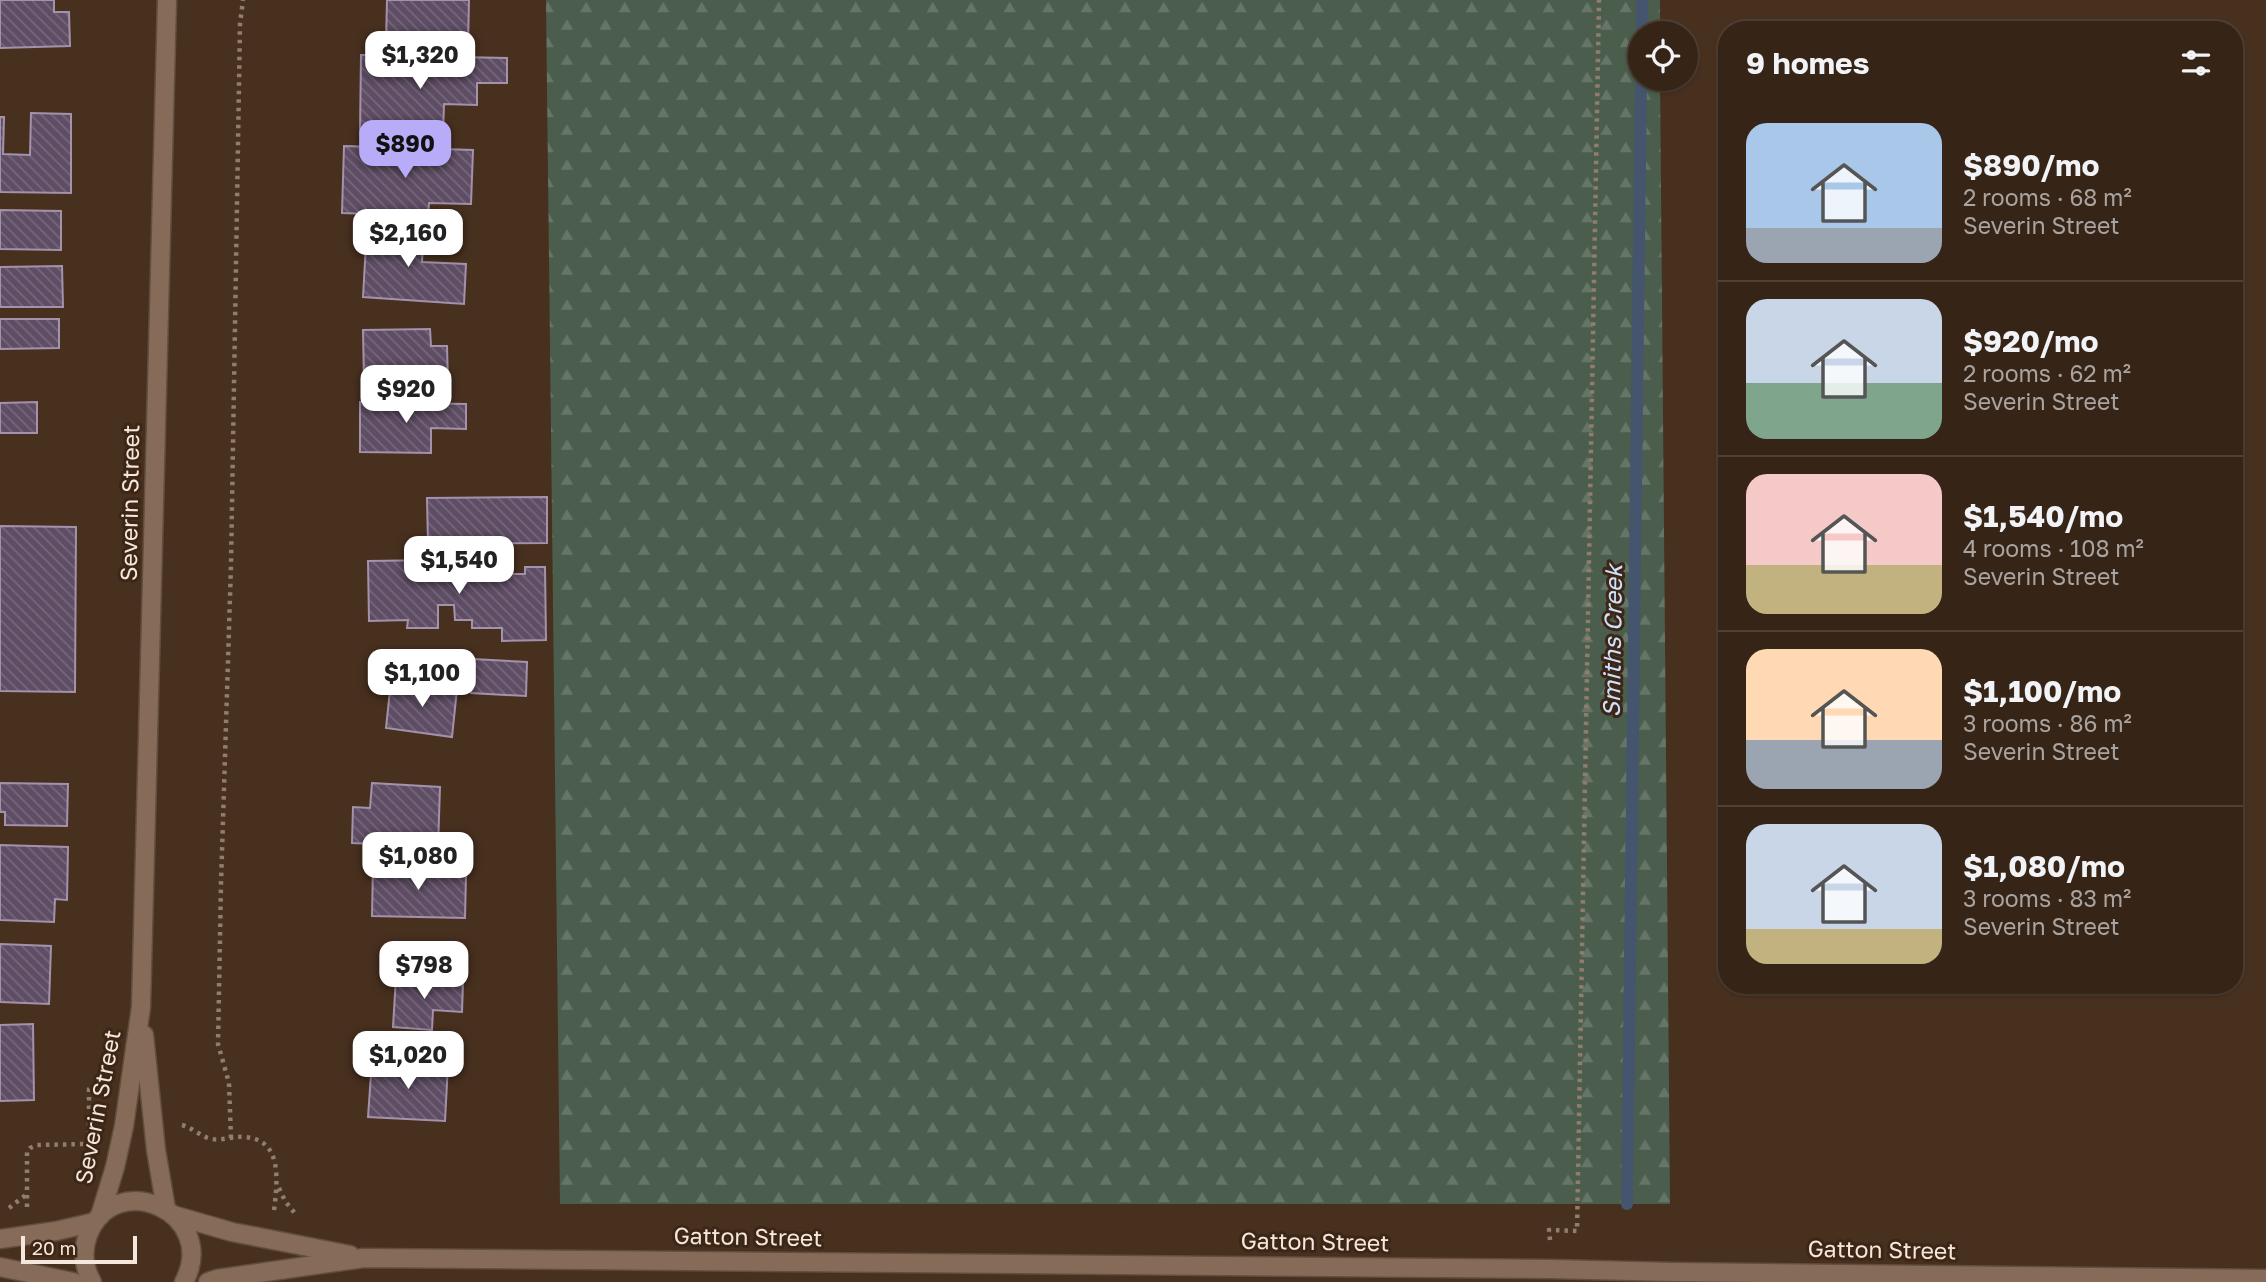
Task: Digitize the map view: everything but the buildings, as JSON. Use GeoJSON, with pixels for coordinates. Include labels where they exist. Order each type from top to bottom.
{"type":"FeatureCollection","features":[{"type":"Feature","properties":{"kind":"street","name":"Severin Street"},"geometry":{"type":"LineString","coordinates":[[92,1282],[85,1264],[85,1246],[115,1167],[124,1126],[141,1007],[167,0]]}},
{"type":"Feature","properties":{"kind":"street","name":"Severin Street"},"geometry":{"type":"LineString","coordinates":[[141,1007],[156,1150],[170,1212]]}},
{"type":"Feature","properties":{"kind":"street","name":"Gatton Street"},"geometry":{"type":"LineString","coordinates":[[97,1219],[115,1206],[132,1201],[149,1202],[232,1233],[364,1258]]}},
{"type":"Feature","properties":{"kind":"street"},"geometry":{"type":"LineString","coordinates":[[170,1212],[185,1229],[191,1246],[191,1264],[184,1282]]}},
{"type":"Feature","properties":{"kind":"street"},"geometry":{"type":"LineString","coordinates":[[0,1239],[97,1219]]}},
{"type":"Feature","properties":{"kind":"street","name":"Gatton Street"},"geometry":{"type":"LineString","coordinates":[[208,1282],[364,1258],[2266,1279]]}},
{"type":"Feature","properties":{"kind":"street"},"geometry":{"type":"LineString","coordinates":[[0,1267],[73,1282]]}},
{"type":"Feature","properties":{"kind":"path"},"geometry":{"type":"LineString","coordinates":[[231,1138],[229,1083],[218,1044],[231,565],[239,38],[243,0]]}},
{"type":"Feature","properties":{"kind":"path"},"geometry":{"type":"LineString","coordinates":[[1550,1269],[1549,1230],[1577,1231],[1599,0]]}},
{"type":"Feature","properties":{"kind":"path"},"geometry":{"type":"LineString","coordinates":[[175,1125],[187,1126],[214,1140],[244,1137],[265,1143],[274,1154],[276,1192],[273,1220]]}},
{"type":"Feature","properties":{"kind":"path"},"geometry":{"type":"LineString","coordinates":[[27,1212],[27,1152],[30,1148],[37,1145],[85,1144],[89,1137],[89,1126],[102,1126]]}},
{"type":"Feature","properties":{"kind":"path"},"geometry":{"type":"LineString","coordinates":[[3,1213],[27,1194]]}},
{"type":"Feature","properties":{"kind":"green space"},"geometry":{"type":"Polygon","coordinates":[[[546,0],[1660,0],[1660,21],[1628,21],[1628,91],[1660,91],[1670,1204],[560,1204],[546,0]]]}},
{"type":"Feature","properties":{"kind":"waterway","name":"Smiths Creek"},"geometry":{"type":"LineString","coordinates":[[1642,0],[1642,21]]}},
{"type":"Feature","properties":{"kind":"waterway","name":"Smiths Creek"},"geometry":{"type":"LineString","coordinates":[[1627,1204],[1641,91]]}}]}
